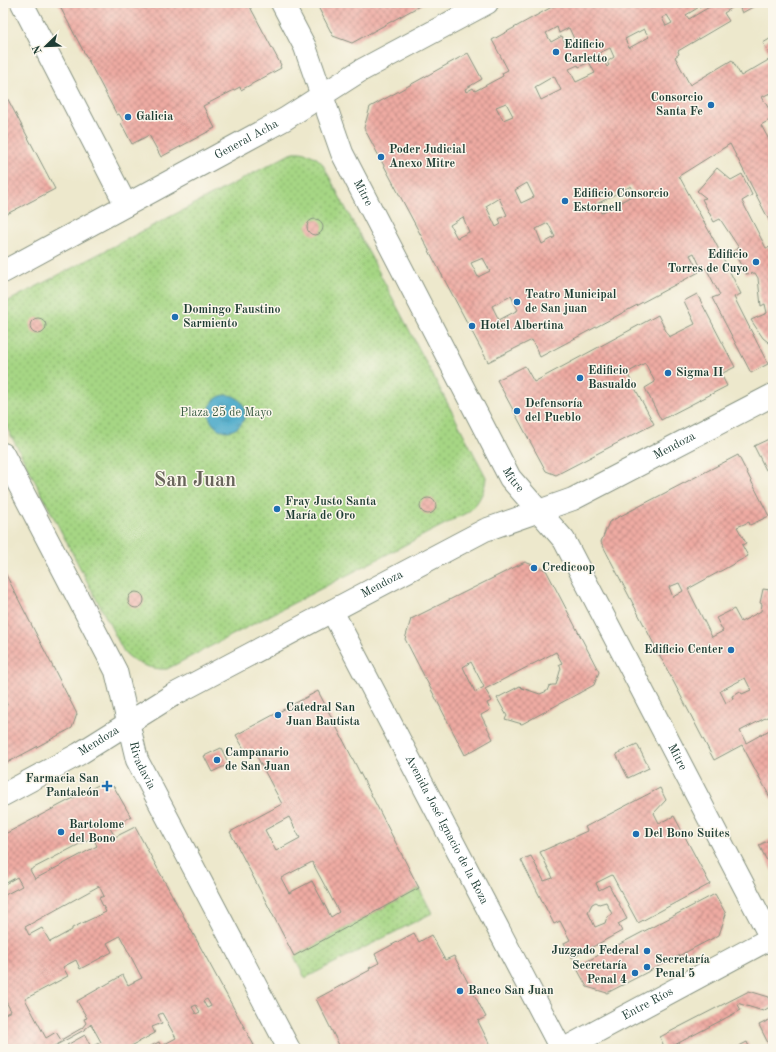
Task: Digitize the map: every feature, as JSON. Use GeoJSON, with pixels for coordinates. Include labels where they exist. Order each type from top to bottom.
{"type":"FeatureCollection","features":[{"type":"Feature","properties":{"kind":"street"},"geometry":{"type":"LineString","coordinates":[[22,3],[126,205]]}},
{"type":"Feature","properties":{"kind":"street","name":"Mitre"},"geometry":{"type":"LineString","coordinates":[[282,3],[305,47],[342,153],[510,478],[564,540],[772,939]]}},
{"type":"Feature","properties":{"kind":"street","name":"General Acha"},"geometry":{"type":"LineString","coordinates":[[3,272],[285,119],[360,71],[487,3]]}},
{"type":"Feature","properties":{"kind":"street","name":"Mendoza"},"geometry":{"type":"LineString","coordinates":[[3,795],[79,754],[172,695],[485,530],[573,499],[773,395]]}},
{"type":"Feature","properties":{"kind":"street","name":"Rivadavia"},"geometry":{"type":"LineString","coordinates":[[3,454],[116,671],[137,760],[289,1049]]}},
{"type":"Feature","properties":{"kind":"street","name":"Avenida José Ignacio de la Roza"},"geometry":{"type":"LineString","coordinates":[[332,611],[561,1049]]}},
{"type":"Feature","properties":{"kind":"street","name":"Entre Ríos"},"geometry":{"type":"LineString","coordinates":[[564,1049],[772,939]]}},
{"type":"Feature","properties":{"kind":"green space","name":"Plaza 25 de Mayo"},"geometry":{"type":"Polygon","coordinates":[[[294,152],[309,154],[322,163],[486,477],[484,487],[478,501],[468,512],[167,669],[150,667],[139,663],[124,652],[3,420],[3,304],[294,152]]]}},
{"type":"Feature","properties":{"kind":"green space"},"geometry":{"type":"Polygon","coordinates":[[[419,888],[432,913],[305,978],[294,956],[419,888]]]}},
{"type":"Feature","properties":{"kind":"water"},"geometry":{"type":"Polygon","coordinates":[[[227,395],[237,398],[242,403],[245,413],[242,423],[237,428],[227,431],[217,428],[212,423],[209,413],[212,403],[217,398],[227,395]]]}},
{"type":"Feature","properties":{"kind":"building"},"geometry":{"type":"Polygon","coordinates":[[[58,3],[248,3],[281,65],[281,68],[241,90],[240,87],[203,106],[215,128],[161,157],[149,135],[132,144],[121,123],[123,121],[119,114],[117,115],[58,3]]]}},
{"type":"Feature","properties":{"kind":"building"},"geometry":{"type":"Polygon","coordinates":[[[316,3],[425,3],[352,43],[333,36],[316,3]]]}},
{"type":"Feature","properties":{"kind":"building"},"geometry":{"type":"Polygon","coordinates":[[[559,3],[706,3],[686,15],[689,19],[716,3],[760,3],[742,13],[738,4],[724,13],[729,21],[678,51],[679,54],[675,57],[690,85],[732,60],[741,76],[772,58],[763,43],[773,37],[773,94],[771,95],[770,93],[762,97],[773,118],[761,125],[773,147],[773,228],[730,144],[679,176],[741,294],[734,297],[768,364],[751,373],[712,298],[720,295],[706,268],[702,270],[694,253],[690,255],[699,272],[540,357],[532,340],[488,362],[364,128],[370,107],[468,53],[482,79],[465,89],[466,92],[473,88],[475,91],[503,76],[502,73],[508,70],[492,40],[559,3]],[[667,15],[662,18],[666,26],[672,23],[667,15]],[[557,27],[546,33],[551,42],[562,36],[566,45],[575,41],[569,28],[559,33],[557,27]],[[644,29],[625,39],[629,48],[649,37],[644,29]],[[610,48],[599,53],[607,67],[609,65],[607,62],[614,57],[610,48]],[[589,62],[579,67],[578,65],[569,69],[576,82],[595,73],[589,62]],[[554,76],[535,87],[541,100],[561,90],[554,76]],[[506,103],[496,107],[503,120],[513,116],[506,103]],[[527,183],[515,190],[521,203],[534,197],[527,183]],[[631,186],[597,204],[601,213],[635,194],[631,186]],[[499,198],[486,206],[496,227],[501,224],[499,219],[507,215],[499,198]],[[463,217],[450,225],[457,238],[469,232],[463,217]],[[548,223],[536,229],[542,244],[555,237],[548,223]],[[483,258],[471,263],[478,277],[490,271],[483,258]],[[511,296],[492,306],[499,320],[518,310],[511,296]]]}},
{"type":"Feature","properties":{"kind":"building"},"geometry":{"type":"Polygon","coordinates":[[[3,90],[55,189],[3,216],[3,90]]]}},
{"type":"Feature","properties":{"kind":"building","name":"Edificio Torres de Cuyo"},"geometry":{"type":"Polygon","coordinates":[[[717,168],[731,180],[742,174],[752,195],[742,201],[766,248],[773,247],[773,349],[772,345],[763,338],[751,320],[767,313],[765,304],[761,306],[758,278],[755,273],[746,274],[733,251],[739,248],[720,219],[714,222],[702,199],[706,198],[697,191],[717,168]]]}},
{"type":"Feature","properties":{"kind":"building"},"geometry":{"type":"Polygon","coordinates":[[[315,219],[322,224],[323,227],[318,234],[315,235],[308,230],[307,227],[312,220],[315,219]]]}},
{"type":"Feature","properties":{"kind":"building"},"geometry":{"type":"Polygon","coordinates":[[[697,294],[735,367],[721,374],[727,386],[661,420],[645,388],[655,382],[645,363],[627,373],[654,424],[556,475],[546,471],[497,380],[525,366],[534,382],[658,315],[669,337],[695,324],[684,301],[697,294]]]}},
{"type":"Feature","properties":{"kind":"building"},"geometry":{"type":"Polygon","coordinates":[[[38,318],[45,323],[46,326],[41,333],[38,334],[31,329],[30,326],[35,319],[38,318]]]}},
{"type":"Feature","properties":{"kind":"building"},"geometry":{"type":"Polygon","coordinates":[[[773,437],[772,472],[766,470],[754,446],[773,437]]]}},
{"type":"Feature","properties":{"kind":"building"},"geometry":{"type":"Polygon","coordinates":[[[738,455],[769,516],[750,525],[749,522],[737,527],[746,543],[742,545],[748,556],[688,589],[712,637],[723,631],[716,618],[734,609],[741,622],[761,611],[762,604],[760,603],[763,589],[770,590],[773,596],[773,664],[769,666],[773,674],[773,714],[740,731],[746,743],[773,728],[773,798],[771,799],[742,745],[714,760],[601,542],[609,522],[738,455]],[[679,583],[669,587],[673,597],[683,591],[679,583]],[[745,678],[720,691],[726,703],[733,699],[732,696],[740,691],[742,694],[751,690],[745,678]]]}},
{"type":"Feature","properties":{"kind":"building"},"geometry":{"type":"Polygon","coordinates":[[[428,498],[435,503],[436,506],[431,513],[428,514],[421,509],[420,506],[425,499],[428,498]]]}},
{"type":"Feature","properties":{"kind":"building"},"geometry":{"type":"Polygon","coordinates":[[[525,562],[546,570],[599,672],[594,685],[522,724],[505,719],[507,716],[497,698],[520,686],[540,694],[547,691],[549,686],[556,685],[561,668],[559,665],[562,663],[556,652],[485,689],[492,701],[487,703],[490,710],[481,715],[493,739],[465,755],[405,639],[411,619],[525,562]],[[471,662],[463,667],[475,692],[484,687],[471,662]]]}},
{"type":"Feature","properties":{"kind":"building"},"geometry":{"type":"Polygon","coordinates":[[[3,569],[77,714],[72,728],[3,765],[3,707],[7,705],[3,697],[3,569]]]}},
{"type":"Feature","properties":{"kind":"building"},"geometry":{"type":"Polygon","coordinates":[[[136,592],[143,597],[144,600],[139,607],[136,608],[129,603],[128,600],[133,593],[136,592]]]}},
{"type":"Feature","properties":{"kind":"building"},"geometry":{"type":"Polygon","coordinates":[[[318,691],[419,888],[294,956],[230,832],[282,804],[255,753],[248,756],[236,735],[318,691]],[[289,817],[265,830],[276,851],[300,838],[289,817]],[[312,862],[281,878],[289,893],[312,881],[331,917],[339,912],[312,862]]]}},
{"type":"Feature","properties":{"kind":"building"},"geometry":{"type":"Polygon","coordinates":[[[637,744],[649,768],[628,778],[616,754],[637,744]]]}},
{"type":"Feature","properties":{"kind":"building","name":"Campanario de San Juan"},"geometry":{"type":"Polygon","coordinates":[[[221,748],[229,764],[212,772],[204,756],[221,748]]]}},
{"type":"Feature","properties":{"kind":"building"},"geometry":{"type":"Polygon","coordinates":[[[102,783],[114,787],[131,817],[110,828],[115,837],[135,827],[256,1049],[145,1049],[159,1042],[161,1046],[176,1038],[162,1013],[158,1015],[162,1023],[152,1027],[155,1033],[126,1049],[68,1049],[67,1045],[85,1035],[91,1047],[101,1042],[91,1024],[84,1030],[49,1049],[3,1049],[3,1015],[11,1011],[3,996],[3,896],[22,886],[17,877],[3,885],[3,835],[102,783]],[[93,837],[30,870],[35,879],[97,846],[93,837]],[[99,886],[25,927],[29,935],[42,928],[50,942],[72,930],[72,928],[106,912],[99,898],[104,896],[99,886]],[[120,936],[107,943],[112,952],[80,969],[76,960],[63,967],[68,976],[25,999],[46,1038],[56,1032],[61,1040],[82,1028],[86,1023],[84,1019],[87,1018],[77,1001],[123,975],[128,985],[142,978],[120,936]],[[207,999],[203,1001],[207,1008],[211,1006],[207,999]],[[196,1005],[192,1007],[196,1014],[200,1012],[196,1005]]]}},
{"type":"Feature","properties":{"kind":"building"},"geometry":{"type":"Polygon","coordinates":[[[660,788],[666,800],[654,813],[659,823],[674,816],[710,884],[638,923],[612,875],[596,883],[599,890],[609,885],[627,919],[618,924],[622,931],[572,958],[564,943],[570,940],[560,921],[554,924],[521,860],[531,856],[544,881],[553,878],[540,852],[587,831],[585,827],[660,788]],[[596,902],[592,904],[588,912],[595,927],[605,923],[607,917],[612,914],[606,902],[599,904],[596,902]]]}},
{"type":"Feature","properties":{"kind":"building"},"geometry":{"type":"Polygon","coordinates":[[[773,838],[773,873],[759,845],[773,838]]]}},
{"type":"Feature","properties":{"kind":"building","name":"Juzgado Federal"},"geometry":{"type":"Polygon","coordinates":[[[715,894],[726,914],[719,935],[607,993],[587,987],[576,967],[715,894]]]}},
{"type":"Feature","properties":{"kind":"building"},"geometry":{"type":"Polygon","coordinates":[[[414,933],[419,942],[431,935],[445,960],[454,956],[486,1017],[478,1021],[491,1047],[486,1049],[341,1049],[316,999],[370,970],[369,968],[379,963],[375,954],[414,933]]]}},
{"type":"Feature","properties":{"kind":"building"},"geometry":{"type":"Polygon","coordinates":[[[749,991],[769,997],[773,1005],[763,1011],[737,1003],[741,1010],[665,1049],[660,1037],[749,991]]]}},
{"type":"Feature","properties":{"kind":"building"},"geometry":{"type":"Polygon","coordinates":[[[773,1018],[773,1049],[771,1049],[759,1025],[773,1018]]]}},
{"type":"Feature","properties":{"kind":"building"},"geometry":{"type":"Polygon","coordinates":[[[747,1042],[750,1049],[733,1049],[747,1042]]]}},
{"type":"Feature","properties":{"kind":"place","name":"Edificio Carletto"},"geometry":{"type":"Point","coordinates":[556,52]}},
{"type":"Feature","properties":{"kind":"place","name":"Consorcio Santa Fe"},"geometry":{"type":"Point","coordinates":[711,105]}},
{"type":"Feature","properties":{"kind":"place","name":"Galicia"},"geometry":{"type":"Point","coordinates":[128,117]}},
{"type":"Feature","properties":{"kind":"place","name":"Poder Judicial Anexo Mitre"},"geometry":{"type":"Point","coordinates":[381,157]}},
{"type":"Feature","properties":{"kind":"place","name":"Edificio Consorcio Estornell"},"geometry":{"type":"Point","coordinates":[565,201]}},
{"type":"Feature","properties":{"kind":"place","name":"Edificio Torres de Cuyo"},"geometry":{"type":"Point","coordinates":[756,262]}},
{"type":"Feature","properties":{"kind":"place","name":"Teatro Municipal de San juan"},"geometry":{"type":"Point","coordinates":[517,302]}},
{"type":"Feature","properties":{"kind":"place","name":"Domingo Faustino Sarmiento"},"geometry":{"type":"Point","coordinates":[175,317]}},
{"type":"Feature","properties":{"kind":"place","name":"Hotel Albertina"},"geometry":{"type":"Point","coordinates":[472,326]}},
{"type":"Feature","properties":{"kind":"place","name":"Sigma II"},"geometry":{"type":"Point","coordinates":[668,373]}},
{"type":"Feature","properties":{"kind":"place","name":"Edificio Basualdo"},"geometry":{"type":"Point","coordinates":[580,378]}},
{"type":"Feature","properties":{"kind":"place","name":"Defensoría del Pueblo"},"geometry":{"type":"Point","coordinates":[517,411]}},
{"type":"Feature","properties":{"kind":"place","name":"Fray Justo Santa María de Oro"},"geometry":{"type":"Point","coordinates":[277,509]}},
{"type":"Feature","properties":{"kind":"place","name":"Credicoop"},"geometry":{"type":"Point","coordinates":[534,568]}},
{"type":"Feature","properties":{"kind":"place","name":"Edificio Center"},"geometry":{"type":"Point","coordinates":[731,650]}},
{"type":"Feature","properties":{"kind":"place","name":"Catedral San Juan Bautista"},"geometry":{"type":"Point","coordinates":[278,715]}},
{"type":"Feature","properties":{"kind":"place","name":"Campanario de San Juan"},"geometry":{"type":"Point","coordinates":[217,760]}},
{"type":"Feature","properties":{"kind":"place","name":"Farmacia San Pantaleón"},"geometry":{"type":"Point","coordinates":[107,786]}},
{"type":"Feature","properties":{"kind":"place","name":"Bartolome del Bono"},"geometry":{"type":"Point","coordinates":[61,832]}},
{"type":"Feature","properties":{"kind":"place","name":"Del Bono Suites"},"geometry":{"type":"Point","coordinates":[636,834]}},
{"type":"Feature","properties":{"kind":"place","name":"Juzgado Federal"},"geometry":{"type":"Point","coordinates":[647,951]}},
{"type":"Feature","properties":{"kind":"place","name":"Secretaría Penal 5"},"geometry":{"type":"Point","coordinates":[647,967]}},
{"type":"Feature","properties":{"kind":"place","name":"Secretaría Penal 4"},"geometry":{"type":"Point","coordinates":[635,973]}},
{"type":"Feature","properties":{"kind":"place","name":"Banco San Juan"},"geometry":{"type":"Point","coordinates":[460,991]}},
{"type":"Feature","properties":{"kind":"district","name":"San Juan"},"geometry":{"type":"Point","coordinates":[195,481]}}]}
